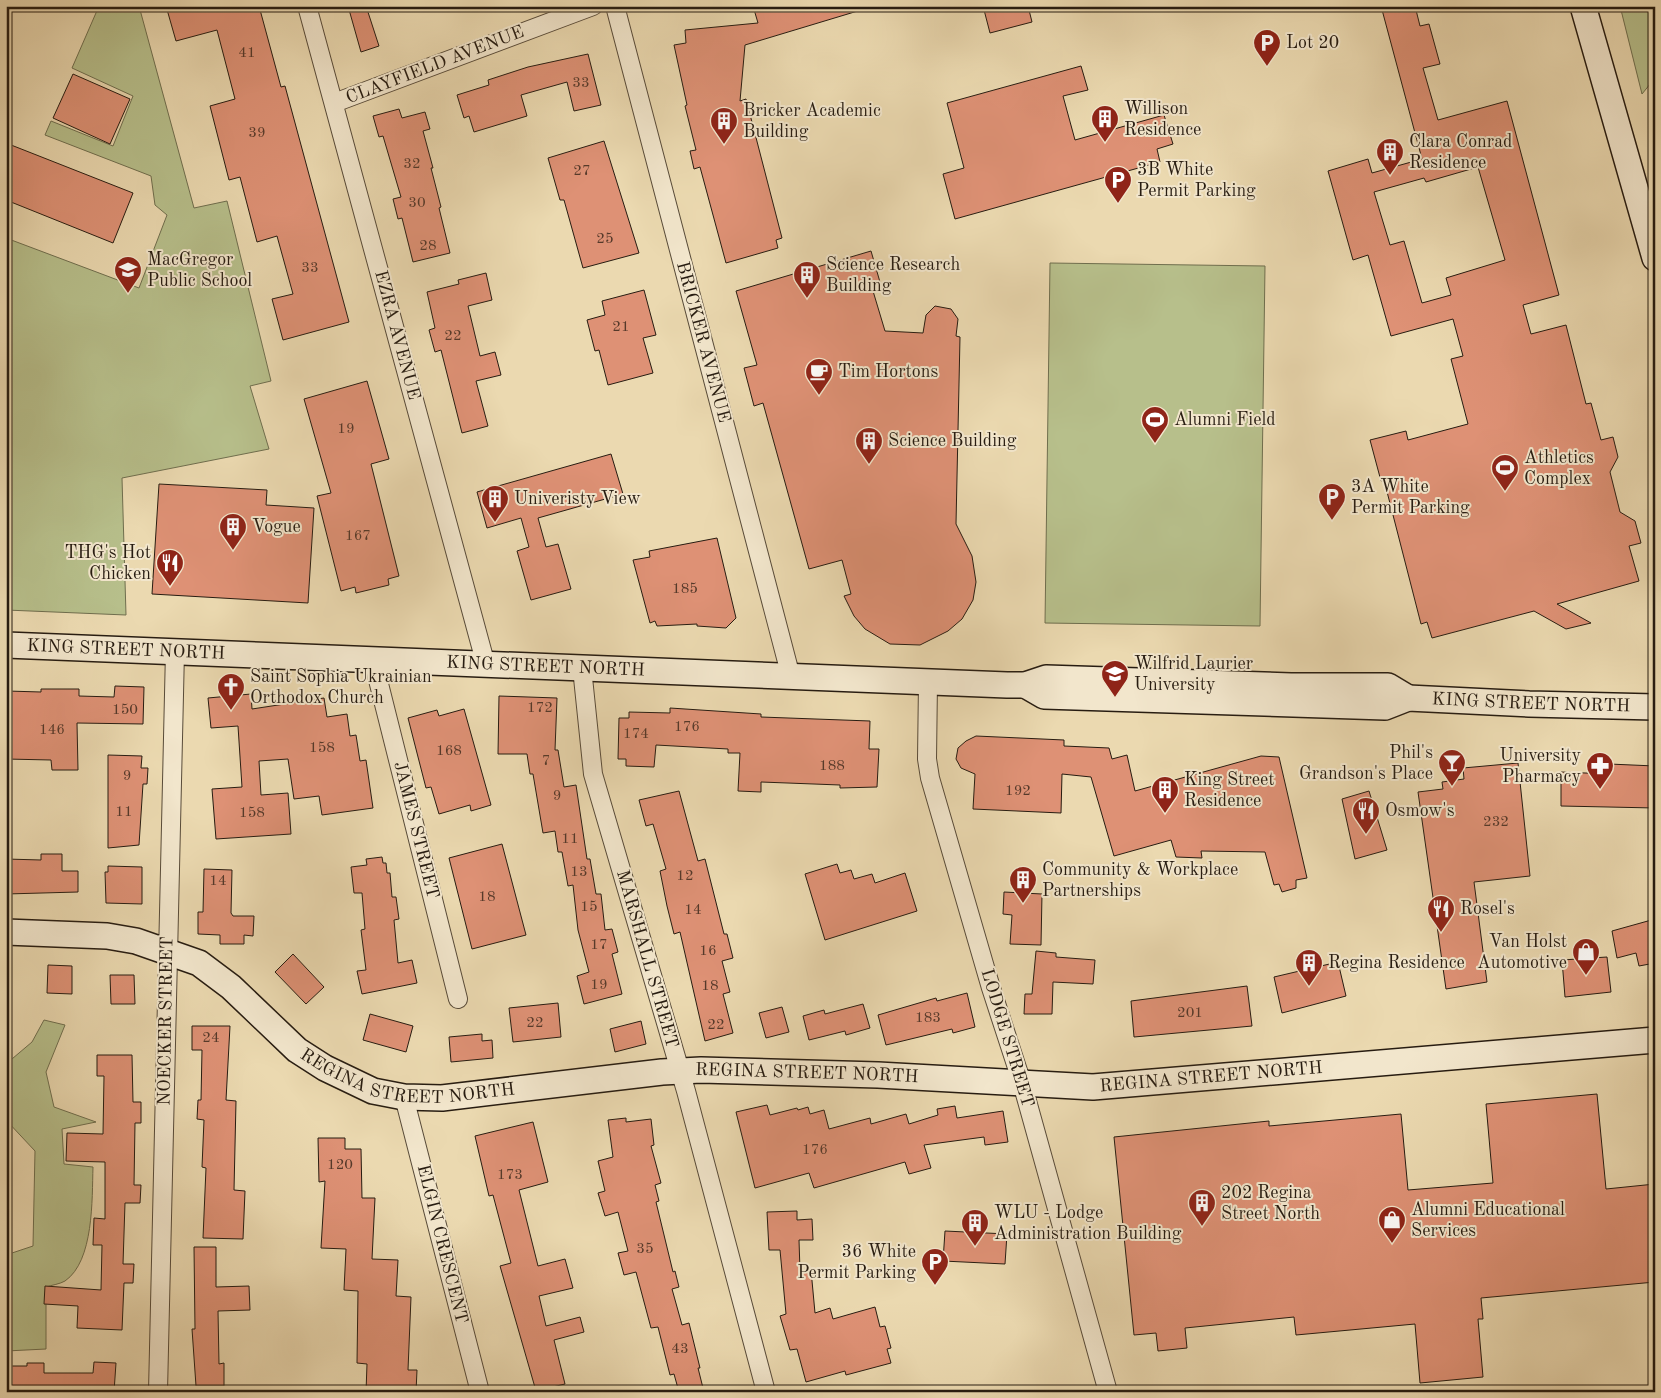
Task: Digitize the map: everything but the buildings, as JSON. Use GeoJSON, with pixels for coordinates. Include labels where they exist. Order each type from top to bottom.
{"type":"FeatureCollection","features":[{"type":"Feature","properties":{"kind":"main road"},"geometry":{"type":"LineString","coordinates":[[1583,6],[1655,258]]}},
{"type":"Feature","properties":{"kind":"main road","name":"KING STREET NORTH"},"geometry":{"type":"LineString","coordinates":[[6,645],[1025,686],[1044,696],[1385,707],[1408,698],[1529,704],[1655,707]]}},
{"type":"Feature","properties":{"kind":"main road","name":"REGINA STREET NORTH"},"geometry":{"type":"LineString","coordinates":[[6,932],[107,936],[136,941],[199,964],[215,974],[297,1050],[326,1068],[373,1091],[404,1097],[442,1098],[678,1070],[878,1075],[1093,1087],[1655,1040]]}},
{"type":"Feature","properties":{"kind":"street","name":"EZRA AVENUE"},"geometry":{"type":"LineString","coordinates":[[307,6],[486,665]]}},
{"type":"Feature","properties":{"kind":"street","name":"CLAYFIELD AVENUE"},"geometry":{"type":"LineString","coordinates":[[334,103],[593,6]]}},
{"type":"Feature","properties":{"kind":"street","name":"BRICKER AVENUE"},"geometry":{"type":"LineString","coordinates":[[615,6],[791,677]]}},
{"type":"Feature","properties":{"kind":"street","name":"NOECKER STREET"},"geometry":{"type":"LineString","coordinates":[[158,1392],[175,651]]}},
{"type":"Feature","properties":{"kind":"street","name":"JAMES STREET"},"geometry":{"type":"LineString","coordinates":[[373,660],[458,1000]]}},
{"type":"Feature","properties":{"kind":"street","name":"MARSHALL STREET"},"geometry":{"type":"LineString","coordinates":[[582,668],[593,774],[678,1070],[766,1392]]}},
{"type":"Feature","properties":{"kind":"street","name":"LODGE STREET"},"geometry":{"type":"LineString","coordinates":[[928,682],[927,759],[930,778],[994,997],[1022,1083],[1108,1392]]}},
{"type":"Feature","properties":{"kind":"street","name":"ELGIN CRESCENT"},"geometry":{"type":"LineString","coordinates":[[404,1097],[480,1392]]}},
{"type":"Feature","properties":{"kind":"green space","name":"MacGregor Public School"},"geometry":{"type":"Polygon","coordinates":[[[99,6],[139,6],[194,208],[227,201],[271,381],[250,386],[269,449],[122,478],[126,615],[6,610],[6,238],[139,288],[167,215],[155,205],[151,176],[45,135],[51,121],[113,146],[133,96],[72,68],[99,6]]]}},
{"type":"Feature","properties":{"kind":"green space"},"geometry":{"type":"Polygon","coordinates":[[[1620,6],[1655,6],[1655,78],[1642,94],[1620,6]]]}},
{"type":"Feature","properties":{"kind":"green space","name":"Alumni Field"},"geometry":{"type":"Polygon","coordinates":[[[1050,263],[1265,266],[1260,626],[1045,623],[1050,263]]]}},
{"type":"Feature","properties":{"kind":"green space"},"geometry":{"type":"Polygon","coordinates":[[[44,1020],[65,1025],[46,1072],[54,1107],[96,1122],[62,1129],[64,1164],[93,1167],[90,1228],[81,1259],[74,1272],[65,1281],[46,1287],[46,1349],[6,1351],[6,1255],[33,1246],[35,1151],[6,1120],[6,1064],[32,1042],[44,1020]]]}},
{"type":"Feature","properties":{"kind":"place","name":"Lot 20"},"geometry":{"type":"Point","coordinates":[1267,67]}},
{"type":"Feature","properties":{"kind":"place","name":"Willison Residence"},"geometry":{"type":"Point","coordinates":[1105,143]}},
{"type":"Feature","properties":{"kind":"place","name":"Bricker Academic Building"},"geometry":{"type":"Point","coordinates":[724,145]}},
{"type":"Feature","properties":{"kind":"place","name":"Clara Conrad Residence"},"geometry":{"type":"Point","coordinates":[1390,176]}},
{"type":"Feature","properties":{"kind":"place","name":"3B White Permit Parking"},"geometry":{"type":"Point","coordinates":[1118,204]}},
{"type":"Feature","properties":{"kind":"place","name":"MacGregor Public School"},"geometry":{"type":"Point","coordinates":[128,294]}},
{"type":"Feature","properties":{"kind":"place","name":"Science Research Building"},"geometry":{"type":"Point","coordinates":[807,299]}},
{"type":"Feature","properties":{"kind":"place","name":"Tim Hortons"},"geometry":{"type":"Point","coordinates":[819,396]}},
{"type":"Feature","properties":{"kind":"place","name":"Alumni Field"},"geometry":{"type":"Point","coordinates":[1155,444]}},
{"type":"Feature","properties":{"kind":"place","name":"Science Building"},"geometry":{"type":"Point","coordinates":[869,465]}},
{"type":"Feature","properties":{"kind":"place","name":"Athletics Complex"},"geometry":{"type":"Point","coordinates":[1505,492]}},
{"type":"Feature","properties":{"kind":"place","name":"3A White Permit Parking"},"geometry":{"type":"Point","coordinates":[1332,521]}},
{"type":"Feature","properties":{"kind":"place","name":"Univeristy View"},"geometry":{"type":"Point","coordinates":[495,523]}},
{"type":"Feature","properties":{"kind":"place","name":"Vogue"},"geometry":{"type":"Point","coordinates":[233,551]}},
{"type":"Feature","properties":{"kind":"place","name":"THG's Hot Chicken"},"geometry":{"type":"Point","coordinates":[170,587]}},
{"type":"Feature","properties":{"kind":"place","name":"Wilfrid Laurier University"},"geometry":{"type":"Point","coordinates":[1115,698]}},
{"type":"Feature","properties":{"kind":"place","name":"Saint Sophia Ukrainian Orthodox Church"},"geometry":{"type":"Point","coordinates":[231,711]}},
{"type":"Feature","properties":{"kind":"place","name":"Phil's Grandson's Place"},"geometry":{"type":"Point","coordinates":[1452,787]}},
{"type":"Feature","properties":{"kind":"place","name":"University Pharmacy"},"geometry":{"type":"Point","coordinates":[1600,790]}},
{"type":"Feature","properties":{"kind":"place","name":"King Street Residence"},"geometry":{"type":"Point","coordinates":[1165,814]}},
{"type":"Feature","properties":{"kind":"place","name":"Osmow's"},"geometry":{"type":"Point","coordinates":[1366,835]}},
{"type":"Feature","properties":{"kind":"place","name":"Community & Workplace Partnerships"},"geometry":{"type":"Point","coordinates":[1023,904]}},
{"type":"Feature","properties":{"kind":"place","name":"Rosel's"},"geometry":{"type":"Point","coordinates":[1441,933]}},
{"type":"Feature","properties":{"kind":"place","name":"Van Holst Automotive"},"geometry":{"type":"Point","coordinates":[1586,976]}},
{"type":"Feature","properties":{"kind":"place","name":"Regina Residence"},"geometry":{"type":"Point","coordinates":[1309,987]}},
{"type":"Feature","properties":{"kind":"place","name":"202 Regina Street North"},"geometry":{"type":"Point","coordinates":[1202,1227]}},
{"type":"Feature","properties":{"kind":"place","name":"Alumni Educational Services"},"geometry":{"type":"Point","coordinates":[1392,1244]}},
{"type":"Feature","properties":{"kind":"place","name":"WLU - Lodge Administration Building"},"geometry":{"type":"Point","coordinates":[975,1247]}},
{"type":"Feature","properties":{"kind":"place","name":"36 White Permit Parking"},"geometry":{"type":"Point","coordinates":[935,1286]}}]}
